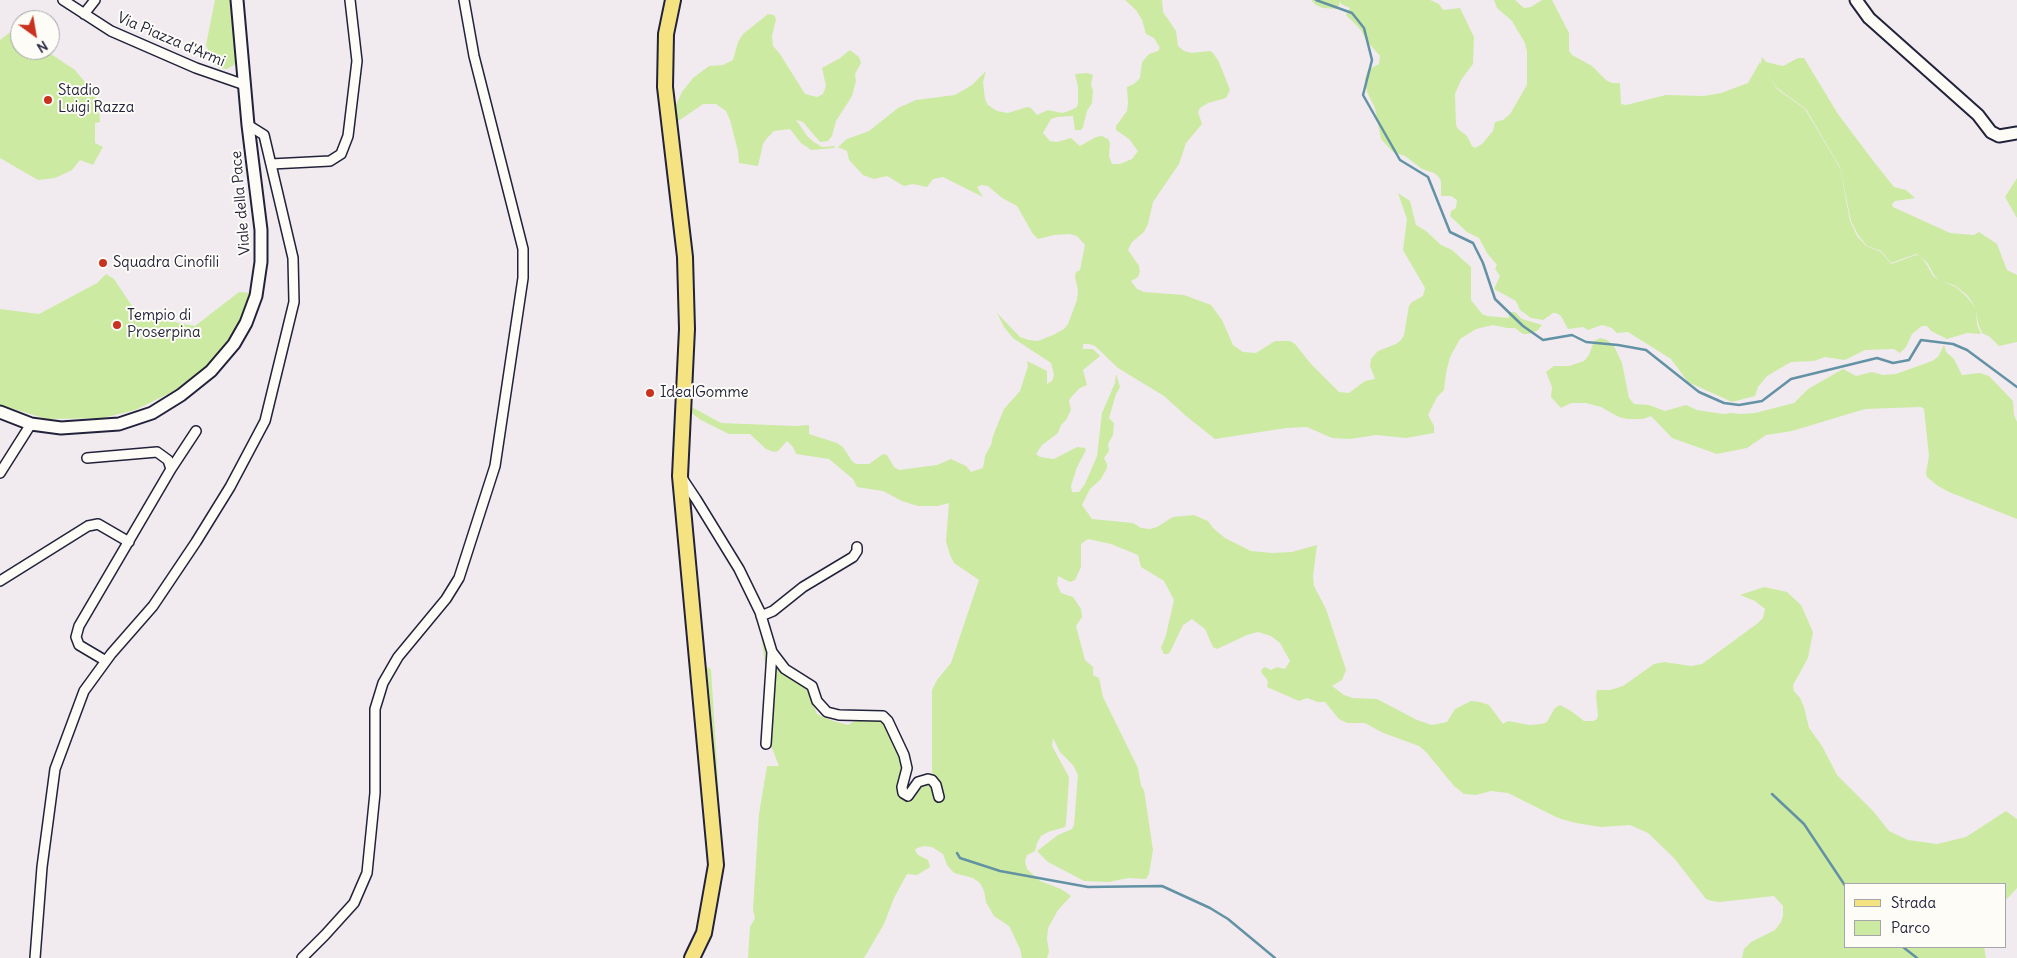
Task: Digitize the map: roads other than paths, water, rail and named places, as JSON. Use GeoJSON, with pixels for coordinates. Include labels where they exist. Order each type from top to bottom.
{"type":"FeatureCollection","features":[{"type":"Feature","properties":{"kind":"main road","name":"Viale della Pace"},"geometry":{"type":"LineString","coordinates":[[0,412],[30,424],[61,428],[119,424],[152,413],[181,395],[211,371],[234,344],[246,323],[256,296],[261,262],[261,230],[248,125],[237,0]]}},
{"type":"Feature","properties":{"kind":"main road"},"geometry":{"type":"LineString","coordinates":[[673,0],[666,34],[665,87],[685,257],[687,330],[680,476],[716,865],[704,933],[692,958]]}},
{"type":"Feature","properties":{"kind":"main road"},"geometry":{"type":"LineString","coordinates":[[1856,0],[1868,18],[1973,110],[1991,132],[1999,136],[2017,133]]}},
{"type":"Feature","properties":{"kind":"street","name":"Via Piazza d'Armi"},"geometry":{"type":"LineString","coordinates":[[64,0],[111,31],[196,68],[245,85]]}},
{"type":"Feature","properties":{"kind":"street"},"geometry":{"type":"LineString","coordinates":[[84,14],[95,0]]}},
{"type":"Feature","properties":{"kind":"street"},"geometry":{"type":"LineString","coordinates":[[271,164],[330,161],[341,154],[348,136],[357,61],[350,0]]}},
{"type":"Feature","properties":{"kind":"street"},"geometry":{"type":"LineString","coordinates":[[302,958],[354,903],[367,873],[374,793],[375,709],[383,684],[398,657],[446,599],[459,578],[495,466],[523,278],[523,249],[474,56],[464,0]]}},
{"type":"Feature","properties":{"kind":"street"},"geometry":{"type":"LineString","coordinates":[[35,958],[42,867],[56,769],[84,691],[106,661],[152,606],[196,542],[230,487],[265,421],[294,302],[293,258],[264,134],[248,125]]}},
{"type":"Feature","properties":{"kind":"street"},"geometry":{"type":"LineString","coordinates":[[0,473],[30,424]]}},
{"type":"Feature","properties":{"kind":"street"},"geometry":{"type":"LineString","coordinates":[[106,661],[79,645],[76,637],[79,626],[170,469],[196,431]]}},
{"type":"Feature","properties":{"kind":"street"},"geometry":{"type":"LineString","coordinates":[[87,458],[157,452],[168,460],[170,469]]}},
{"type":"Feature","properties":{"kind":"street"},"geometry":{"type":"LineString","coordinates":[[680,476],[738,569],[761,616],[776,660],[785,669],[812,686],[817,701],[827,712],[839,715],[882,716],[888,720],[904,755],[907,768],[902,787],[903,793],[908,796],[918,782],[928,779],[932,780],[936,785],[939,798]]}},
{"type":"Feature","properties":{"kind":"street"},"geometry":{"type":"LineString","coordinates":[[0,581],[88,526],[98,524],[129,542]]}},
{"type":"Feature","properties":{"kind":"street"},"geometry":{"type":"LineString","coordinates":[[761,616],[773,611],[803,587],[853,557],[857,551],[857,546]]}},
{"type":"Feature","properties":{"kind":"street"},"geometry":{"type":"LineString","coordinates":[[766,744],[772,652]]}},
{"type":"Feature","properties":{"kind":"waterway"},"geometry":{"type":"LineString","coordinates":[[1316,0],[1352,13],[1364,28],[1372,60],[1363,95],[1400,160],[1428,177],[1450,232],[1473,243],[1483,263],[1495,299],[1523,326],[1543,340],[1572,335],[1586,342],[1646,350],[1699,392],[1724,403],[1739,405],[1762,401],[1791,379],[1877,358],[1893,363],[1909,360],[1921,340],[1953,344],[1967,350],[2017,387]]}},
{"type":"Feature","properties":{"kind":"waterway"},"geometry":{"type":"LineString","coordinates":[[1772,794],[1804,824],[1844,884]]}},
{"type":"Feature","properties":{"kind":"waterway"},"geometry":{"type":"LineString","coordinates":[[957,853],[960,858],[1000,871],[1088,887],[1162,886],[1210,908],[1228,919],[1275,958]]}},
{"type":"Feature","properties":{"kind":"waterway"},"geometry":{"type":"LineString","coordinates":[[1904,948],[1917,958]]}},
{"type":"Feature","properties":{"kind":"place","name":"Stadio Luigi Razza"},"geometry":{"type":"Point","coordinates":[48,100]}},
{"type":"Feature","properties":{"kind":"place","name":"Squadra Cinofili"},"geometry":{"type":"Point","coordinates":[103,263]}},
{"type":"Feature","properties":{"kind":"place","name":"Tempio di Proserpina"},"geometry":{"type":"Point","coordinates":[117,325]}},
{"type":"Feature","properties":{"kind":"place","name":"IdealGomme"},"geometry":{"type":"Point","coordinates":[650,393]}}]}
